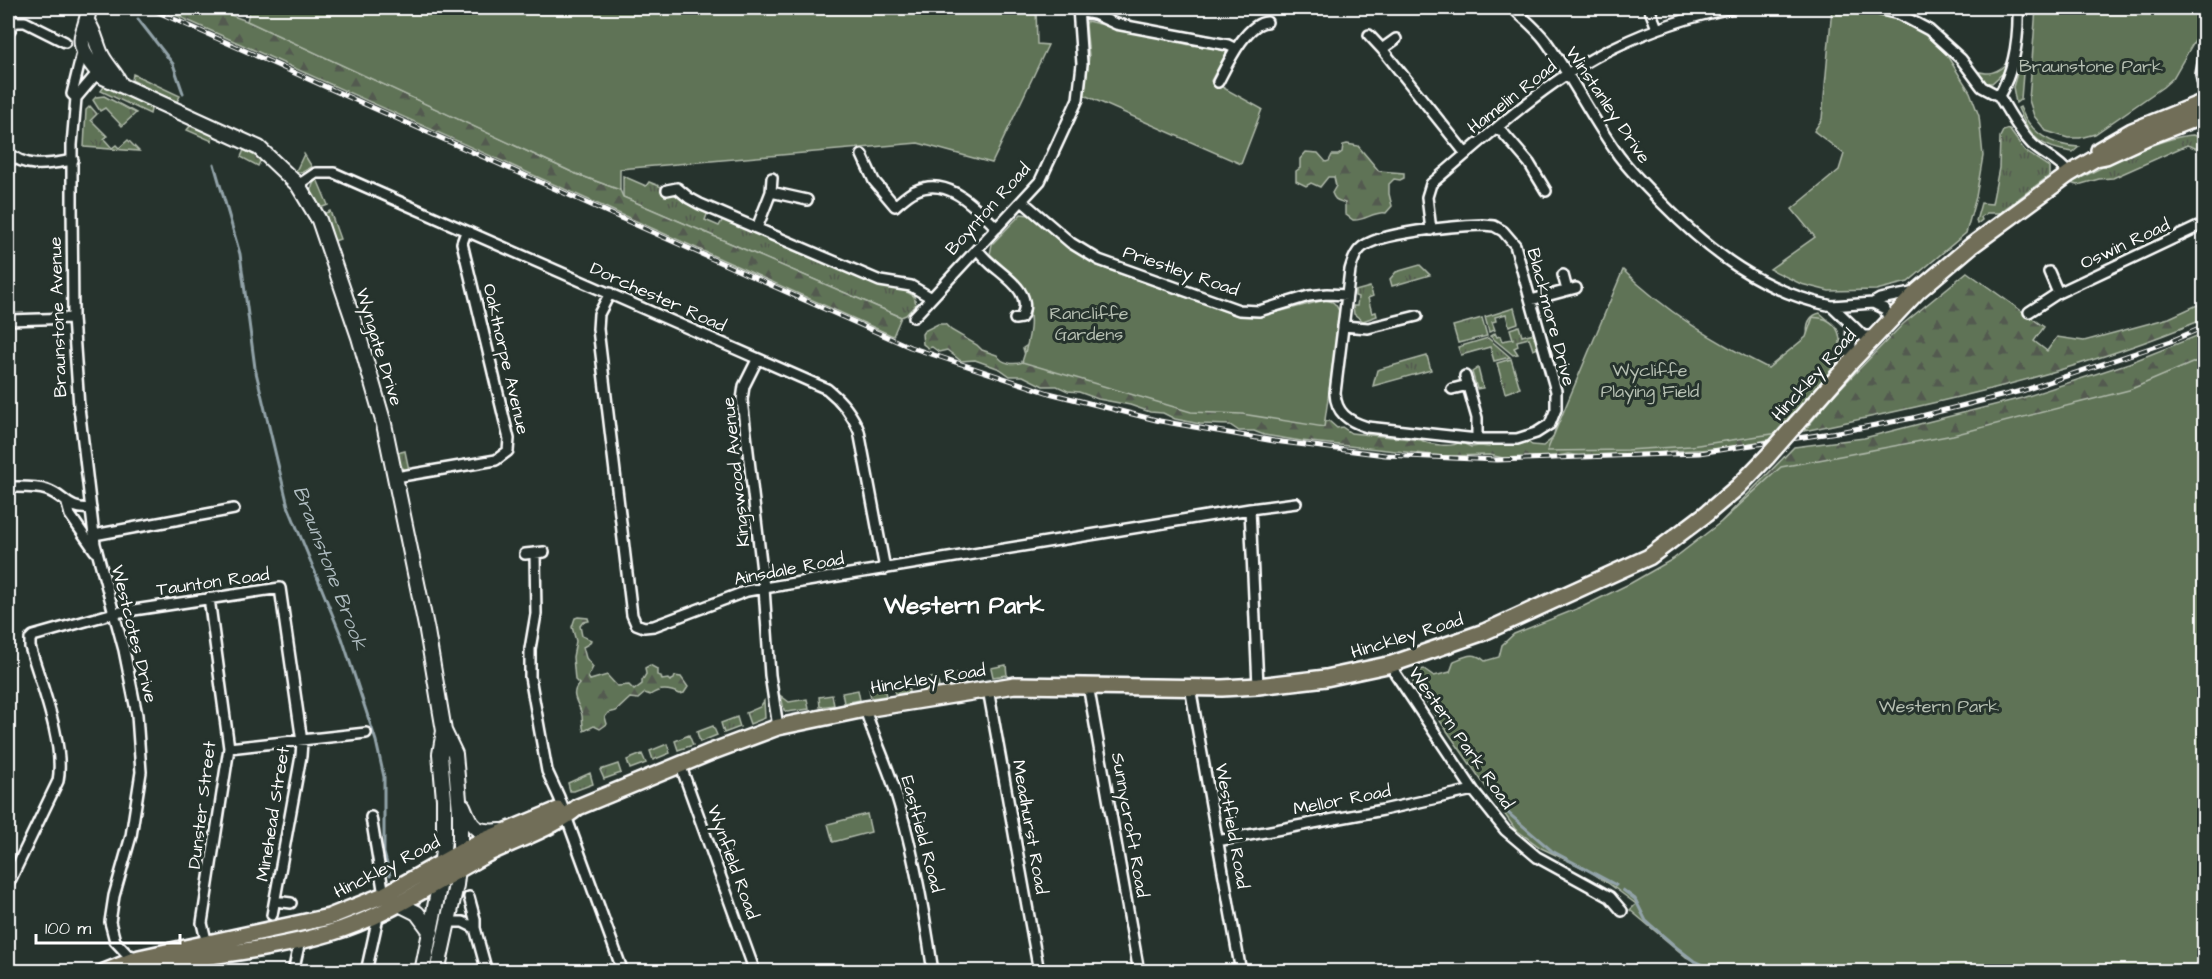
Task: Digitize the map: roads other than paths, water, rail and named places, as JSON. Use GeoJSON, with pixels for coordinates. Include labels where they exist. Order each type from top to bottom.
{"type":"FeatureCollection","features":[{"type":"Feature","properties":{"kind":"main road","name":"Hinckley Road"},"geometry":{"type":"LineString","coordinates":[[2096,158],[2100,149],[2132,131],[2205,102]]}},
{"type":"Feature","properties":{"kind":"main road","name":"Hinckley Road"},"geometry":{"type":"LineString","coordinates":[[137,965],[199,964],[332,933],[399,904],[569,811],[680,764],[778,728],[865,709],[1015,686],[1258,686],[1326,678],[1392,664],[1484,632],[1649,557],[1722,500],[1767,457],[1874,336],[1918,291],[1971,246],[2069,174],[2096,158],[2106,156],[2147,137],[2205,115]]}},
{"type":"Feature","properties":{"kind":"main road","name":"Hinckley Road"},"geometry":{"type":"LineString","coordinates":[[104,972],[137,965],[207,944],[329,917],[384,895],[460,851],[506,831],[569,811]]}},
{"type":"Feature","properties":{"kind":"street","name":"Braunstone Avenue"},"geometry":{"type":"LineString","coordinates":[[89,8],[88,22],[82,33],[83,49],[72,94],[76,98],[73,160],[73,318],[79,407],[94,534]]}},
{"type":"Feature","properties":{"kind":"street","name":"Winstanley Drive"},"geometry":{"type":"LineString","coordinates":[[1513,8],[1543,38],[1618,155],[1639,180],[1700,240],[1738,268],[1774,288],[1805,300],[1832,306],[1873,303],[1880,299],[1918,291]]}},
{"type":"Feature","properties":{"kind":"street"},"geometry":{"type":"LineString","coordinates":[[1649,8],[1657,28]]}},
{"type":"Feature","properties":{"kind":"street","name":"Hamelin Road"},"geometry":{"type":"LineString","coordinates":[[1431,230],[1427,197],[1431,184],[1498,127],[1568,74],[1613,47],[1657,28],[1732,8]]}},
{"type":"Feature","properties":{"kind":"street"},"geometry":{"type":"LineString","coordinates":[[1873,8],[1900,11],[1939,38],[1961,59],[1982,87],[1999,96],[2033,146],[2059,162],[2069,174]]}},
{"type":"Feature","properties":{"kind":"street"},"geometry":{"type":"LineString","coordinates":[[1999,96],[2013,66],[2017,44],[2018,8]]}},
{"type":"Feature","properties":{"kind":"street"},"geometry":{"type":"LineString","coordinates":[[1078,9],[1116,24],[1228,45],[1236,49]]}},
{"type":"Feature","properties":{"kind":"street","name":"Boynton Road"},"geometry":{"type":"LineString","coordinates":[[914,317],[930,297],[1040,181],[1078,99],[1082,64],[1078,9]]}},
{"type":"Feature","properties":{"kind":"street"},"geometry":{"type":"LineString","coordinates":[[8,33],[12,26],[10,18],[26,22],[65,42]]}},
{"type":"Feature","properties":{"kind":"street","name":"Braunstone Avenue"},"geometry":{"type":"LineString","coordinates":[[88,22],[95,32],[99,66]]}},
{"type":"Feature","properties":{"kind":"street"},"geometry":{"type":"LineString","coordinates":[[1218,82],[1245,36],[1261,22],[1267,22]]}},
{"type":"Feature","properties":{"kind":"street"},"geometry":{"type":"LineString","coordinates":[[1369,35],[1466,154]]}},
{"type":"Feature","properties":{"kind":"street"},"geometry":{"type":"LineString","coordinates":[[1382,50],[1396,39]]}},
{"type":"Feature","properties":{"kind":"street"},"geometry":{"type":"LineString","coordinates":[[83,49],[99,66]]}},
{"type":"Feature","properties":{"kind":"street"},"geometry":{"type":"LineString","coordinates":[[2205,58],[2201,75],[2205,89]]}},
{"type":"Feature","properties":{"kind":"street"},"geometry":{"type":"LineString","coordinates":[[75,76],[87,67],[99,66]]}},
{"type":"Feature","properties":{"kind":"street"},"geometry":{"type":"LineString","coordinates":[[76,98],[99,66]]}},
{"type":"Feature","properties":{"kind":"street","name":"Wyngate Drive"},"geometry":{"type":"LineString","coordinates":[[99,66],[109,81],[120,83],[259,148],[298,184],[318,220],[359,337],[396,477],[427,630],[444,731],[455,754],[459,796],[460,851],[437,972]]}},
{"type":"Feature","properties":{"kind":"street"},"geometry":{"type":"LineString","coordinates":[[1498,127],[1529,163],[1546,190]]}},
{"type":"Feature","properties":{"kind":"street"},"geometry":{"type":"LineString","coordinates":[[8,152],[23,163],[42,164],[73,160]]}},
{"type":"Feature","properties":{"kind":"street"},"geometry":{"type":"LineString","coordinates":[[861,162],[892,210],[915,191],[940,188],[955,192],[967,200],[997,228]]}},
{"type":"Feature","properties":{"kind":"street","name":"Dorchester Road"},"geometry":{"type":"LineString","coordinates":[[298,184],[316,173],[334,172],[826,390],[839,399],[853,415],[863,446],[885,569]]}},
{"type":"Feature","properties":{"kind":"street"},"geometry":{"type":"LineString","coordinates":[[677,188],[680,178]]}},
{"type":"Feature","properties":{"kind":"street"},"geometry":{"type":"LineString","coordinates":[[757,228],[771,192],[772,178]]}},
{"type":"Feature","properties":{"kind":"street"},"geometry":{"type":"LineString","coordinates":[[667,190],[677,188]]}},
{"type":"Feature","properties":{"kind":"street"},"geometry":{"type":"LineString","coordinates":[[677,188],[700,204],[880,280],[911,286],[930,297]]}},
{"type":"Feature","properties":{"kind":"street"},"geometry":{"type":"LineString","coordinates":[[771,192],[807,200]]}},
{"type":"Feature","properties":{"kind":"street","name":"Priestley Road"},"geometry":{"type":"LineString","coordinates":[[1022,201],[1071,243],[1099,260],[1239,310],[1259,311],[1309,296],[1347,295]]}},
{"type":"Feature","properties":{"kind":"street","name":"Oswin Road"},"geometry":{"type":"LineString","coordinates":[[2029,312],[2058,293],[2205,224]]}},
{"type":"Feature","properties":{"kind":"street","name":"Blackmore Drive"},"geometry":{"type":"LineString","coordinates":[[1483,225],[1494,226],[1503,231],[1515,245],[1556,391],[1556,409],[1550,423],[1536,433],[1517,439],[1478,439],[1366,427],[1349,421],[1342,416],[1335,393],[1347,295],[1352,263],[1361,248],[1380,239],[1431,230],[1483,225]]}},
{"type":"Feature","properties":{"kind":"street","name":"Oakthorpe Avenue"},"geometry":{"type":"LineString","coordinates":[[396,477],[496,460],[508,451],[509,439],[462,243],[466,232]]}},
{"type":"Feature","properties":{"kind":"street"},"geometry":{"type":"LineString","coordinates":[[977,249],[990,264],[1014,282],[1021,293],[1024,312],[1018,318],[1028,326]]}},
{"type":"Feature","properties":{"kind":"street"},"geometry":{"type":"LineString","coordinates":[[2049,272],[2058,293]]}},
{"type":"Feature","properties":{"kind":"street"},"geometry":{"type":"LineString","coordinates":[[1531,300],[1571,289],[1563,275]]}},
{"type":"Feature","properties":{"kind":"street","name":"Ainsdale Road"},"geometry":{"type":"LineString","coordinates":[[610,293],[599,314],[598,329],[633,621],[639,626],[654,626],[747,591],[1296,503]]}},
{"type":"Feature","properties":{"kind":"street"},"geometry":{"type":"LineString","coordinates":[[1873,303],[1885,309],[1889,321]]}},
{"type":"Feature","properties":{"kind":"street"},"geometry":{"type":"LineString","coordinates":[[1832,306],[1863,336],[1874,336]]}},
{"type":"Feature","properties":{"kind":"street"},"geometry":{"type":"LineString","coordinates":[[1343,326],[1368,328],[1417,316]]}},
{"type":"Feature","properties":{"kind":"street"},"geometry":{"type":"LineString","coordinates":[[8,320],[73,318]]}},
{"type":"Feature","properties":{"kind":"street"},"geometry":{"type":"LineString","coordinates":[[1850,363],[1852,325]]}},
{"type":"Feature","properties":{"kind":"street","name":"Kingswood Avenue"},"geometry":{"type":"LineString","coordinates":[[758,360],[742,395],[764,588],[770,675],[778,728]]}},
{"type":"Feature","properties":{"kind":"street"},"geometry":{"type":"LineString","coordinates":[[1452,389],[1466,380],[1477,418],[1478,439]]}},
{"type":"Feature","properties":{"kind":"street"},"geometry":{"type":"LineString","coordinates":[[8,487],[47,490],[67,504],[79,509],[91,508]]}},
{"type":"Feature","properties":{"kind":"street","name":"Westcotes Drive"},"geometry":{"type":"LineString","coordinates":[[67,504],[70,515],[97,553]]}},
{"type":"Feature","properties":{"kind":"street"},"geometry":{"type":"LineString","coordinates":[[94,534],[234,509]]}},
{"type":"Feature","properties":{"kind":"street"},"geometry":{"type":"LineString","coordinates":[[1250,509],[1258,686]]}},
{"type":"Feature","properties":{"kind":"street","name":"Westcotes Drive"},"geometry":{"type":"LineString","coordinates":[[94,534],[97,553],[124,650],[137,715],[141,772],[131,836],[114,896],[110,922],[115,941],[137,965]]}},
{"type":"Feature","properties":{"kind":"street"},"geometry":{"type":"LineString","coordinates":[[535,553],[536,606],[535,628],[530,649],[530,677],[547,771],[569,811],[623,972]]}},
{"type":"Feature","properties":{"kind":"street","name":"Taunton Road"},"geometry":{"type":"LineString","coordinates":[[8,885],[58,781],[61,765],[59,748],[30,647],[30,639],[114,613],[280,588]]}},
{"type":"Feature","properties":{"kind":"street","name":"Minehead Street"},"geometry":{"type":"LineString","coordinates":[[272,915],[302,742],[280,588]]}},
{"type":"Feature","properties":{"kind":"street","name":"Dunster Street"},"geometry":{"type":"LineString","coordinates":[[207,944],[202,923],[230,748],[209,598]]}},
{"type":"Feature","properties":{"kind":"street","name":"Western Park Road"},"geometry":{"type":"LineString","coordinates":[[1392,664],[1395,673],[1473,790],[1505,830],[1537,856],[1610,897],[1622,911]]}},
{"type":"Feature","properties":{"kind":"street","name":"Sunnycroft Road"},"geometry":{"type":"LineString","coordinates":[[1088,685],[1139,972]]}},
{"type":"Feature","properties":{"kind":"street","name":"Westfield Road"},"geometry":{"type":"LineString","coordinates":[[1190,687],[1241,972]]}},
{"type":"Feature","properties":{"kind":"street","name":"Meadhurst Road"},"geometry":{"type":"LineString","coordinates":[[988,689],[1039,972]]}},
{"type":"Feature","properties":{"kind":"street","name":"Eastfield Road"},"geometry":{"type":"LineString","coordinates":[[865,709],[893,786],[910,846],[924,910],[933,972]]}},
{"type":"Feature","properties":{"kind":"street","name":"Wyngate Drive"},"geometry":{"type":"LineString","coordinates":[[422,972],[442,862],[444,799],[440,754],[444,731]]}},
{"type":"Feature","properties":{"kind":"street"},"geometry":{"type":"LineString","coordinates":[[230,748],[366,734]]}},
{"type":"Feature","properties":{"kind":"street","name":"Wynfield Road"},"geometry":{"type":"LineString","coordinates":[[680,764],[755,972]]}},
{"type":"Feature","properties":{"kind":"street","name":"Mellor Road"},"geometry":{"type":"LineString","coordinates":[[1217,841],[1383,810],[1473,790]]}},
{"type":"Feature","properties":{"kind":"street"},"geometry":{"type":"LineString","coordinates":[[459,796],[470,824],[474,828],[487,832],[506,831]]}},
{"type":"Feature","properties":{"kind":"street"},"geometry":{"type":"LineString","coordinates":[[371,817],[384,895]]}},
{"type":"Feature","properties":{"kind":"street"},"geometry":{"type":"LineString","coordinates":[[469,897],[487,972]]}},
{"type":"Feature","properties":{"kind":"street","name":"Minehead Street"},"geometry":{"type":"LineString","coordinates":[[275,901],[291,903]]}},
{"type":"Feature","properties":{"kind":"street"},"geometry":{"type":"LineString","coordinates":[[399,904],[417,913],[431,932]]}},
{"type":"Feature","properties":{"kind":"street"},"geometry":{"type":"LineString","coordinates":[[366,972],[377,922],[375,916]]}},
{"type":"Feature","properties":{"kind":"street"},"geometry":{"type":"LineString","coordinates":[[448,922],[463,922],[475,928]]}},
{"type":"Feature","properties":{"kind":"street"},"geometry":{"type":"LineString","coordinates":[[293,972],[300,941]]}},
{"type":"Feature","properties":{"kind":"waterway","name":"Braunstone Brook"},"geometry":{"type":"LineString","coordinates":[[138,19],[173,64],[183,93]]}},
{"type":"Feature","properties":{"kind":"waterway","name":"Braunstone Brook"},"geometry":{"type":"LineString","coordinates":[[214,164],[240,254],[255,368],[288,506],[342,638],[376,741],[384,777],[384,853],[390,875]]}},
{"type":"Feature","properties":{"kind":"waterway"},"geometry":{"type":"LineString","coordinates":[[1500,806],[1552,851],[1616,885]]}},
{"type":"Feature","properties":{"kind":"waterway"},"geometry":{"type":"LineString","coordinates":[[1623,890],[1635,899],[1646,921],[1676,947],[1694,961],[1719,972]]}},
{"type":"Feature","properties":{"kind":"railway"},"geometry":{"type":"LineString","coordinates":[[149,8],[910,347],[1049,393],[1160,421],[1274,441],[1385,455],[1497,460],[1699,453],[1913,418],[2025,390],[2171,341],[2204,327]]}},
{"type":"Feature","properties":{"kind":"district","name":"Western Park"},"geometry":{"type":"Point","coordinates":[964,606]}},
{"type":"Feature","properties":{"kind":"park label","name":"Braunstone Park"},"geometry":{"type":"Point","coordinates":[2091,66]}},
{"type":"Feature","properties":{"kind":"park label","name":"Rancliffe Gardens"},"geometry":{"type":"Point","coordinates":[1089,323]}},
{"type":"Feature","properties":{"kind":"park label","name":"Wycliffe Playing Field"},"geometry":{"type":"Point","coordinates":[1650,380]}}]}
